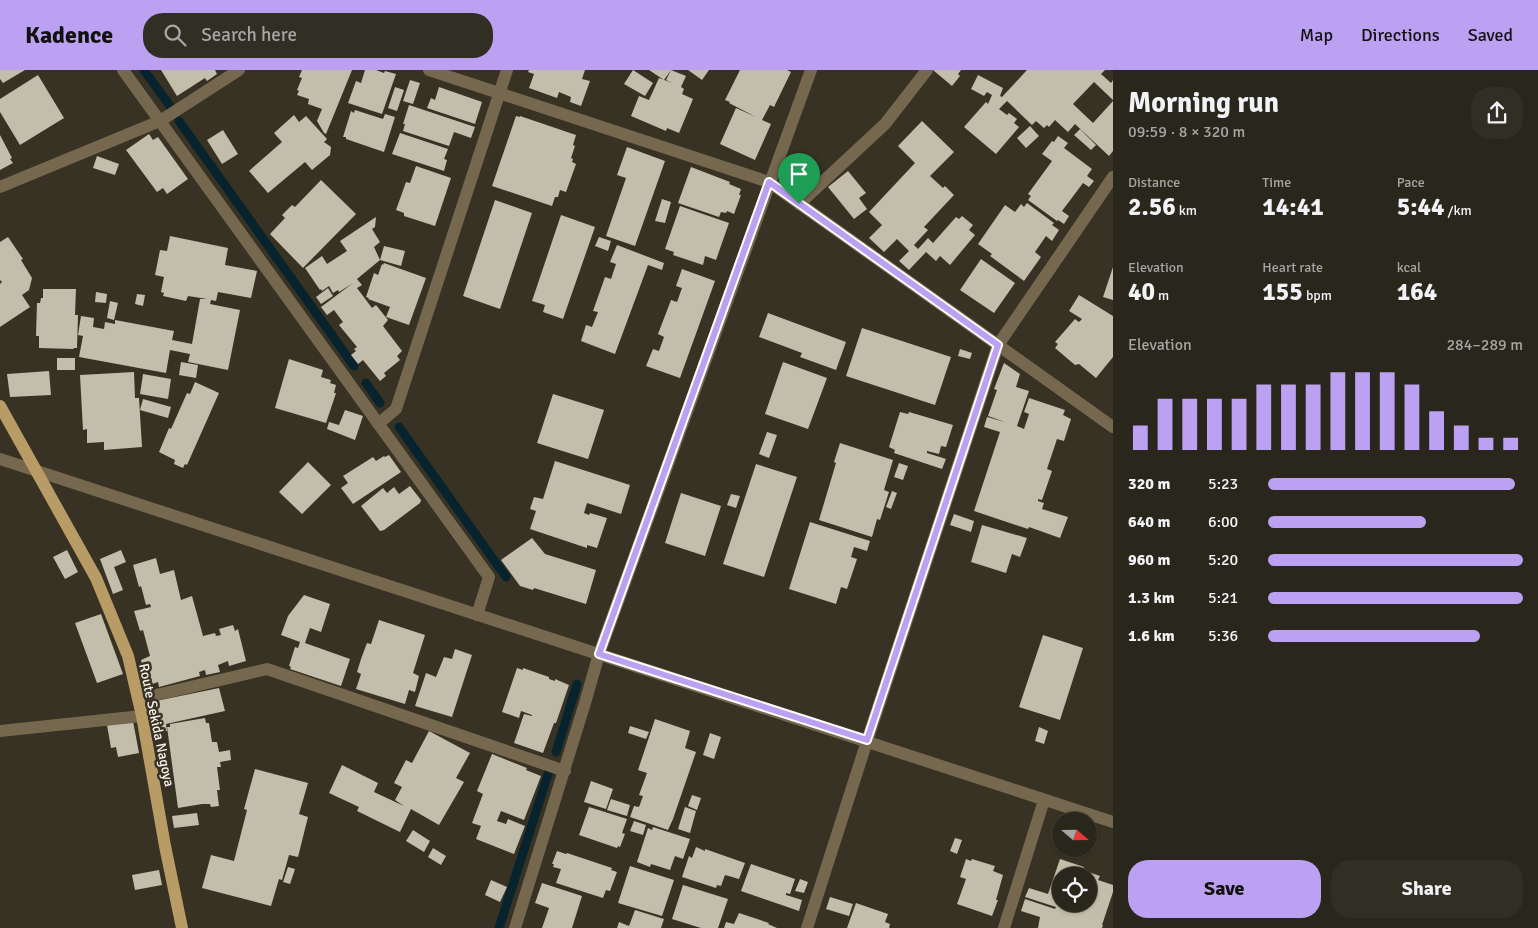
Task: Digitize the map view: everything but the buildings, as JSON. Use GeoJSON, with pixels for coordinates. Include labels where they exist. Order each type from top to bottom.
{"type":"FeatureCollection","features":[{"type":"Feature","properties":{"kind":"main road","name":"Route Sekida Nagoya"},"geometry":{"type":"LineString","coordinates":[[0,406],[96,578],[128,656],[142,716],[165,846],[182,928]]}},
{"type":"Feature","properties":{"kind":"street"},"geometry":{"type":"LineString","coordinates":[[123,70],[489,577],[477,615]]}},
{"type":"Feature","properties":{"kind":"street"},"geometry":{"type":"LineString","coordinates":[[0,187],[160,121],[239,70]]}},
{"type":"Feature","properties":{"kind":"street"},"geometry":{"type":"LineString","coordinates":[[429,70],[769,182],[1113,427]]}},
{"type":"Feature","properties":{"kind":"street"},"geometry":{"type":"LineString","coordinates":[[378,424],[396,409],[507,70]]}},
{"type":"Feature","properties":{"kind":"street"},"geometry":{"type":"LineString","coordinates":[[515,928],[565,771],[599,654],[811,70]]}},
{"type":"Feature","properties":{"kind":"street"},"geometry":{"type":"LineString","coordinates":[[799,204],[885,124],[927,70]]}},
{"type":"Feature","properties":{"kind":"street"},"geometry":{"type":"LineString","coordinates":[[807,928],[867,740],[998,345],[1113,177]]}},
{"type":"Feature","properties":{"kind":"street"},"geometry":{"type":"LineString","coordinates":[[0,459],[867,740],[1113,822]]}},
{"type":"Feature","properties":{"kind":"street"},"geometry":{"type":"LineString","coordinates":[[138,699],[267,669],[565,771]]}},
{"type":"Feature","properties":{"kind":"street"},"geometry":{"type":"LineString","coordinates":[[0,731],[142,716]]}},
{"type":"Feature","properties":{"kind":"street"},"geometry":{"type":"LineString","coordinates":[[1004,928],[1044,800]]}},
{"type":"Feature","properties":{"kind":"waterway"},"geometry":{"type":"LineString","coordinates":[[144,70],[170,106]]}},
{"type":"Feature","properties":{"kind":"waterway"},"geometry":{"type":"LineString","coordinates":[[179,121],[354,366]]}},
{"type":"Feature","properties":{"kind":"waterway"},"geometry":{"type":"LineString","coordinates":[[366,383],[380,403]]}},
{"type":"Feature","properties":{"kind":"waterway"},"geometry":{"type":"LineString","coordinates":[[399,427],[506,577]]}},
{"type":"Feature","properties":{"kind":"waterway"},"geometry":{"type":"LineString","coordinates":[[556,752],[577,684]]}},
{"type":"Feature","properties":{"kind":"waterway"},"geometry":{"type":"LineString","coordinates":[[499,928],[550,768]]}},
{"type":"Feature","properties":{"kind":"route"},"geometry":{"type":"LineString","coordinates":[[769,182],[799,204],[998,345],[867,740],[599,654],[769,182]]}}]}
